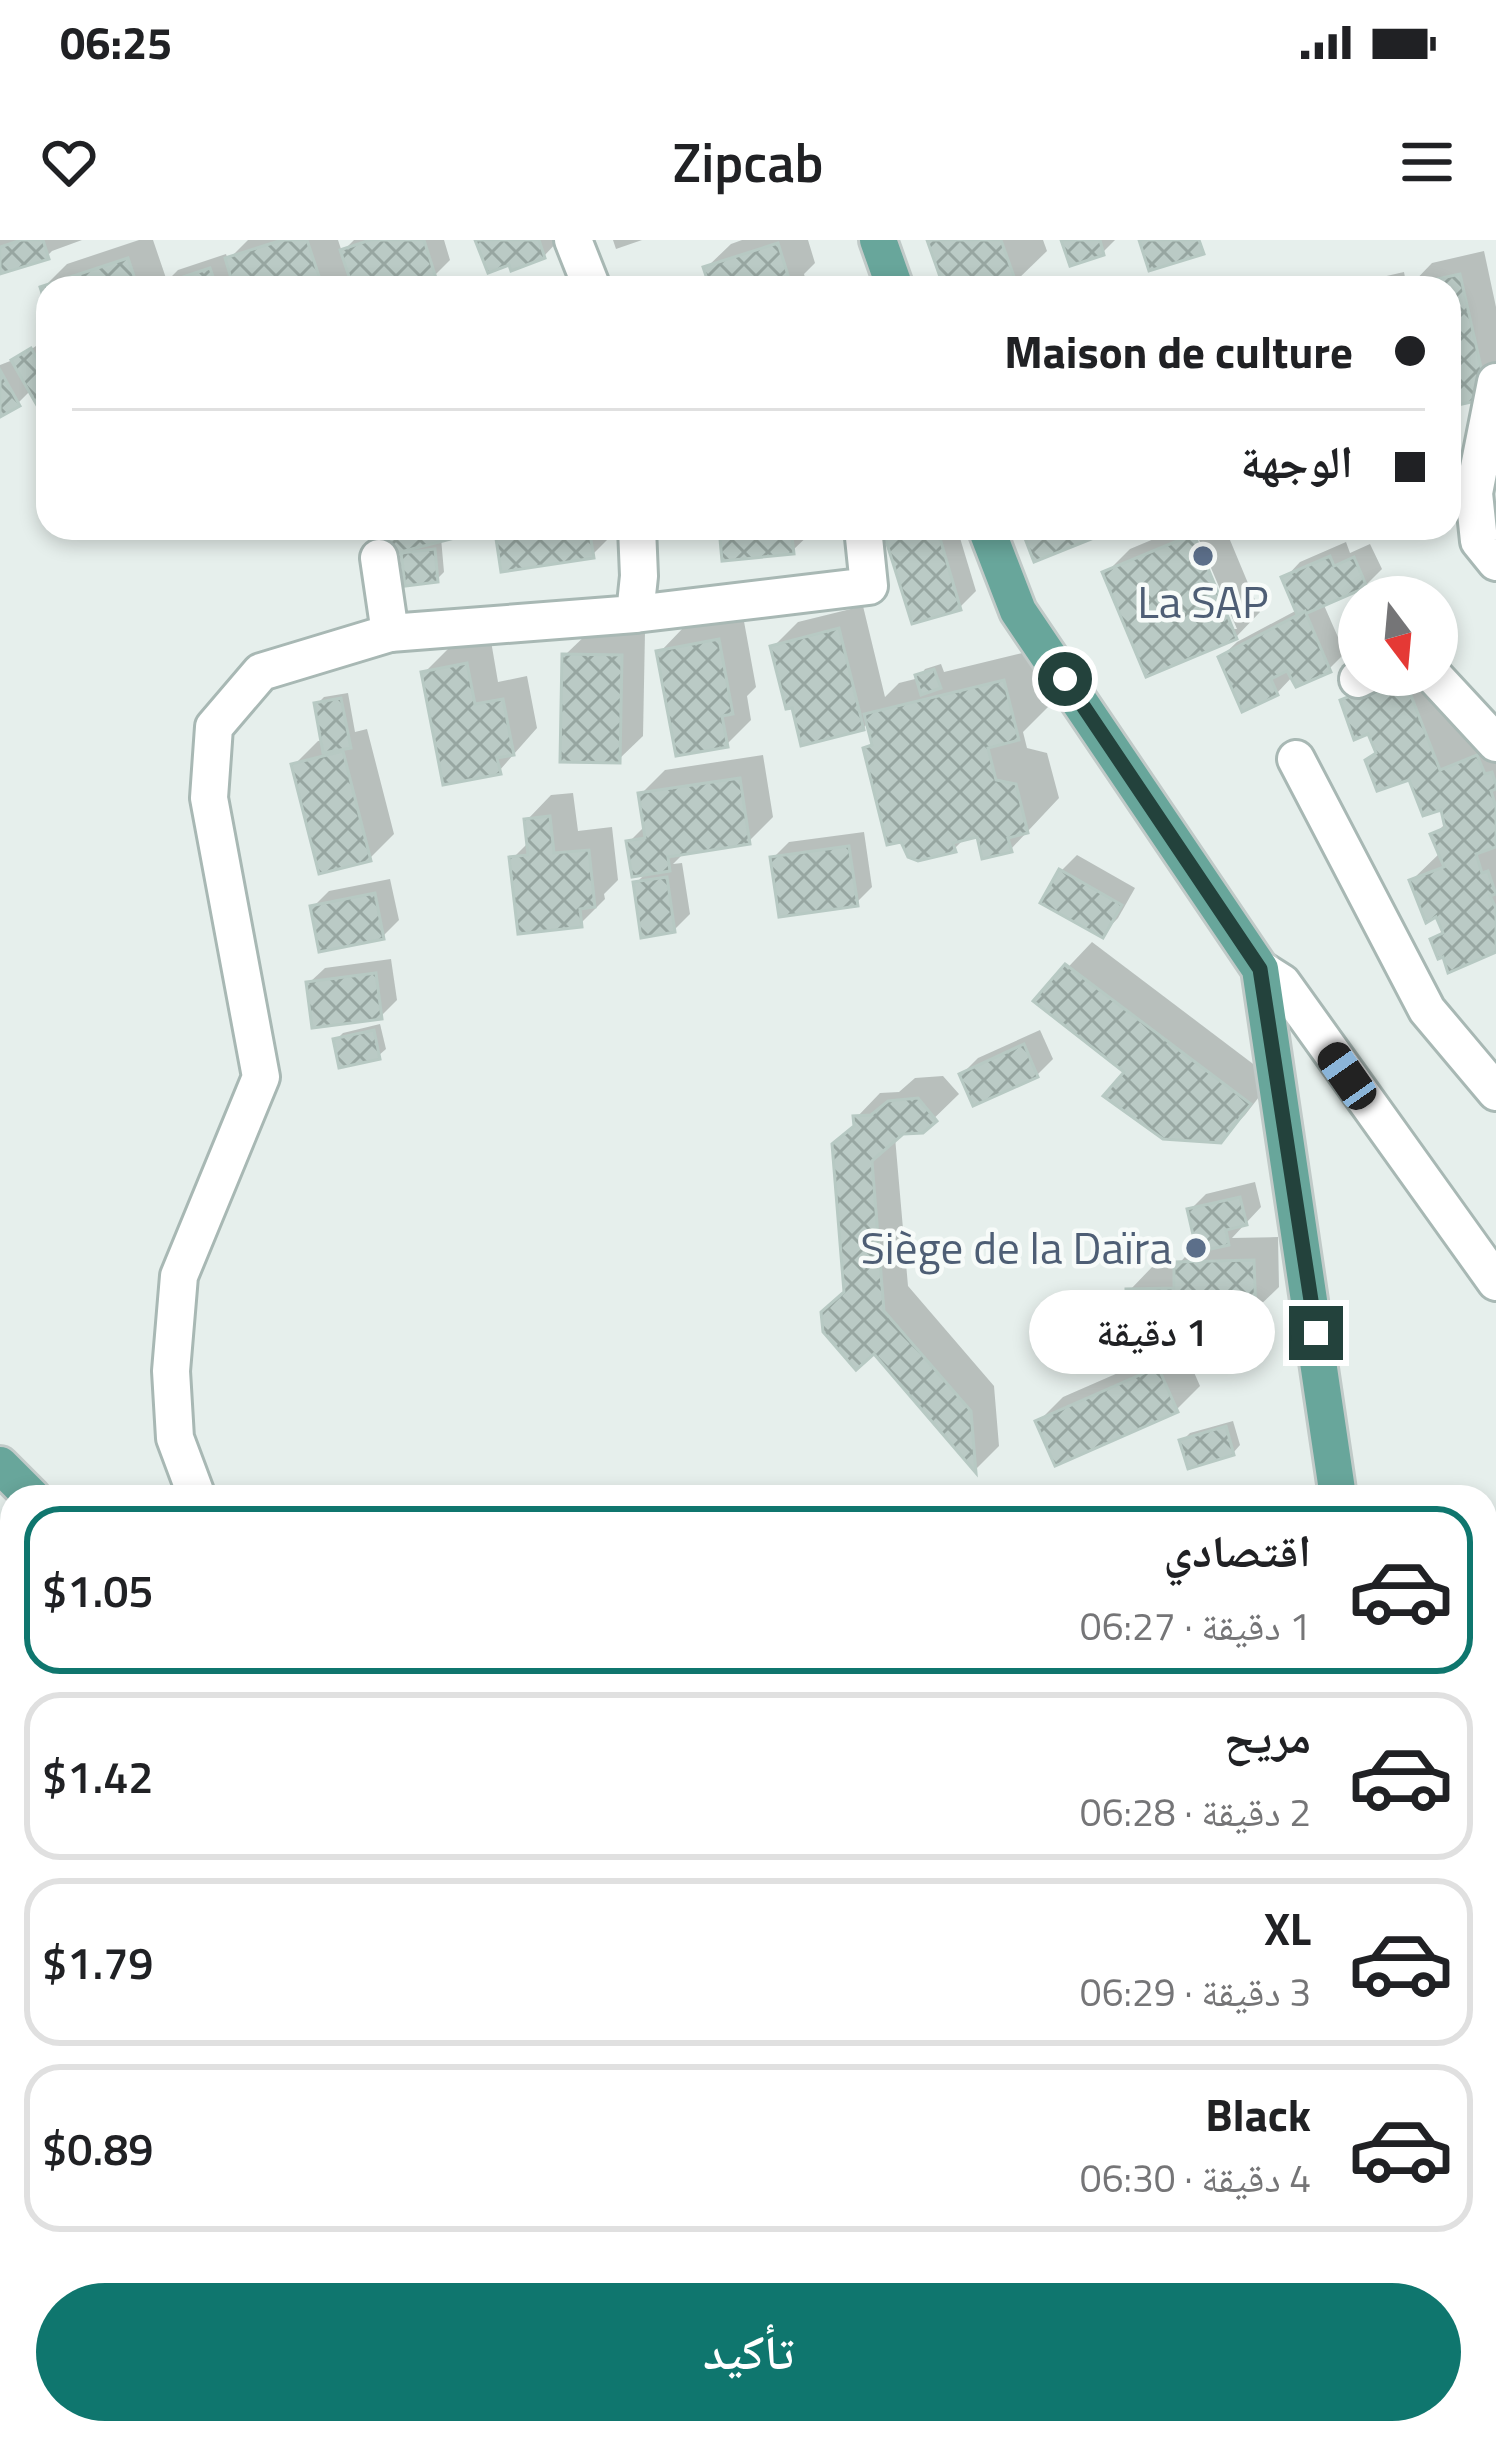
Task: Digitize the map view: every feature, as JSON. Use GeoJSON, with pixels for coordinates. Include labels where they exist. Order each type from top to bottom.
{"type":"FeatureCollection","features":[{"type":"Feature","properties":{"kind":"main road"},"geometry":{"type":"LineString","coordinates":[[878,240],[891,276]]}},
{"type":"Feature","properties":{"kind":"main road"},"geometry":{"type":"LineString","coordinates":[[991,540],[1018,611],[1260,969],[1336,1485]]}},
{"type":"Feature","properties":{"kind":"street"},"geometry":{"type":"LineString","coordinates":[[573,240],[587,276]]}},
{"type":"Feature","properties":{"kind":"street"},"geometry":{"type":"LineString","coordinates":[[1496,382],[1474,493],[1479,541],[1496,562]]}},
{"type":"Feature","properties":{"kind":"street"},"geometry":{"type":"LineString","coordinates":[[635,614],[638,540]]}},
{"type":"Feature","properties":{"kind":"street"},"geometry":{"type":"LineString","coordinates":[[193,1485],[175,1438],[171,1371],[178,1276],[261,1078],[209,798],[214,727],[261,672],[390,633],[635,614],[869,586],[864,540]]}},
{"type":"Feature","properties":{"kind":"street"},"geometry":{"type":"LineString","coordinates":[[379,559],[390,633]]}},
{"type":"Feature","properties":{"kind":"street"},"geometry":{"type":"LineString","coordinates":[[1452,696],[1496,743]]}},
{"type":"Feature","properties":{"kind":"street"},"geometry":{"type":"LineString","coordinates":[[1296,759],[1426,1010],[1496,1091]]}},
{"type":"Feature","properties":{"kind":"street"},"geometry":{"type":"LineString","coordinates":[[1260,969],[1282,983],[1496,1282]]}},
{"type":"Feature","properties":{"kind":"building"},"geometry":{"type":"Polygon","coordinates":[[[43,240],[49,259],[0,274],[0,247],[43,240]]]}},
{"type":"Feature","properties":{"kind":"building"},"geometry":{"type":"Polygon","coordinates":[[[282,240],[307,240],[319,276],[230,276],[225,258],[282,240]]]}},
{"type":"Feature","properties":{"kind":"building"},"geometry":{"type":"Polygon","coordinates":[[[370,240],[424,240],[435,276],[349,276],[340,250],[370,240]]]}},
{"type":"Feature","properties":{"kind":"building"},"geometry":{"type":"Polygon","coordinates":[[[475,240],[539,240],[545,258],[511,271],[509,265],[488,273],[475,240]]]}},
{"type":"Feature","properties":{"kind":"building"},"geometry":{"type":"Polygon","coordinates":[[[927,240],[1001,240],[1014,276],[940,276],[927,240]]]}},
{"type":"Feature","properties":{"kind":"building"},"geometry":{"type":"Polygon","coordinates":[[[1061,240],[1100,240],[1104,255],[1070,266],[1061,240]]]}},
{"type":"Feature","properties":{"kind":"building"},"geometry":{"type":"Polygon","coordinates":[[[1139,240],[1199,240],[1204,254],[1149,271],[1139,240]]]}},
{"type":"Feature","properties":{"kind":"building"},"geometry":{"type":"Polygon","coordinates":[[[778,243],[788,276],[706,276],[703,267],[778,243]]]}},
{"type":"Feature","properties":{"kind":"building"},"geometry":{"type":"Polygon","coordinates":[[[128,258],[134,276],[73,276],[128,258]]]}},
{"type":"Feature","properties":{"kind":"building"},"geometry":{"type":"Polygon","coordinates":[[[210,268],[213,276],[186,276],[210,268]]]}},
{"type":"Feature","properties":{"kind":"building"},"geometry":{"type":"Polygon","coordinates":[[[1461,278],[1488,398],[1461,404],[1461,278]]]}},
{"type":"Feature","properties":{"kind":"building"},"geometry":{"type":"Polygon","coordinates":[[[31,348],[36,357],[36,404],[11,360],[31,348]]]}},
{"type":"Feature","properties":{"kind":"building"},"geometry":{"type":"Polygon","coordinates":[[[0,370],[20,406],[0,417],[0,370]]]}},
{"type":"Feature","properties":{"kind":"building"},"geometry":{"type":"Polygon","coordinates":[[[380,540],[447,540],[385,556],[380,540]]]}},
{"type":"Feature","properties":{"kind":"building"},"geometry":{"type":"Polygon","coordinates":[[[496,540],[591,540],[594,558],[501,572],[496,540]]]}},
{"type":"Feature","properties":{"kind":"building"},"geometry":{"type":"Polygon","coordinates":[[[720,540],[792,540],[794,554],[722,561],[720,540]]]}},
{"type":"Feature","properties":{"kind":"building"},"geometry":{"type":"Polygon","coordinates":[[[886,540],[941,540],[961,610],[912,624],[886,540]]]}},
{"type":"Feature","properties":{"kind":"building"},"geometry":{"type":"Polygon","coordinates":[[[1026,540],[1089,540],[1034,562],[1026,540]]]}},
{"type":"Feature","properties":{"kind":"building"},"geometry":{"type":"Polygon","coordinates":[[[1179,540],[1196,540],[1237,639],[1146,677],[1102,572],[1179,540]]]}},
{"type":"Feature","properties":{"kind":"building"},"geometry":{"type":"Polygon","coordinates":[[[435,549],[438,582],[405,586],[401,553],[435,549]]]}},
{"type":"Feature","properties":{"kind":"building"},"geometry":{"type":"Polygon","coordinates":[[[1330,556],[1334,566],[1354,557],[1362,576],[1338,576],[1338,600],[1298,617],[1281,577],[1330,556]]]}},
{"type":"Feature","properties":{"kind":"building"},"geometry":{"type":"Polygon","coordinates":[[[1305,611],[1331,672],[1296,687],[1287,671],[1271,679],[1278,695],[1242,712],[1218,657],[1305,611]]]}},
{"type":"Feature","properties":{"kind":"building"},"geometry":{"type":"Polygon","coordinates":[[[839,628],[864,730],[801,746],[770,646],[839,628]]]}},
{"type":"Feature","properties":{"kind":"building"},"geometry":{"type":"Polygon","coordinates":[[[719,639],[733,714],[722,716],[728,747],[676,756],[656,651],[719,639]]]}},
{"type":"Feature","properties":{"kind":"building"},"geometry":{"type":"Polygon","coordinates":[[[562,654],[622,655],[620,763],[560,762],[562,654]]]}},
{"type":"Feature","properties":{"kind":"building"},"geometry":{"type":"Polygon","coordinates":[[[467,663],[475,704],[503,699],[514,755],[497,758],[501,774],[443,785],[421,672],[467,663]]]}},
{"type":"Feature","properties":{"kind":"building"},"geometry":{"type":"Polygon","coordinates":[[[934,669],[941,688],[921,695],[915,675],[934,669]]]}},
{"type":"Feature","properties":{"kind":"building"},"geometry":{"type":"Polygon","coordinates":[[[1004,680],[1019,740],[988,748],[996,780],[1016,784],[1028,833],[1008,838],[1012,852],[982,859],[977,837],[953,843],[956,852],[918,861],[908,857],[901,842],[887,845],[863,748],[872,745],[864,714],[1004,680]]]}},
{"type":"Feature","properties":{"kind":"building"},"geometry":{"type":"Polygon","coordinates":[[[1411,696],[1440,770],[1477,755],[1485,774],[1492,772],[1496,847],[1476,854],[1496,894],[1490,896],[1496,908],[1496,952],[1448,973],[1443,957],[1438,959],[1430,939],[1443,933],[1436,917],[1426,923],[1409,880],[1444,867],[1430,834],[1445,828],[1441,810],[1423,816],[1409,780],[1377,791],[1365,760],[1376,753],[1368,734],[1354,740],[1340,700],[1411,696]]]}},
{"type":"Feature","properties":{"kind":"building"},"geometry":{"type":"Polygon","coordinates":[[[341,698],[351,748],[323,753],[314,703],[341,698]]]}},
{"type":"Feature","properties":{"kind":"building"},"geometry":{"type":"Polygon","coordinates":[[[343,751],[371,861],[319,874],[291,764],[343,751]]]}},
{"type":"Feature","properties":{"kind":"building"},"geometry":{"type":"Polygon","coordinates":[[[740,778],[750,844],[668,857],[670,871],[632,877],[626,841],[645,838],[638,793],[740,778]]]}},
{"type":"Feature","properties":{"kind":"building"},"geometry":{"type":"Polygon","coordinates":[[[550,816],[554,853],[589,850],[595,907],[580,909],[582,927],[518,934],[509,857],[528,855],[524,819],[550,816]]]}},
{"type":"Feature","properties":{"kind":"building"},"geometry":{"type":"Polygon","coordinates":[[[849,846],[858,906],[779,917],[770,857],[849,846]]]}},
{"type":"Feature","properties":{"kind":"building"},"geometry":{"type":"Polygon","coordinates":[[[1059,869],[1122,905],[1103,938],[1040,903],[1059,869]]]}},
{"type":"Feature","properties":{"kind":"building"},"geometry":{"type":"Polygon","coordinates":[[[667,877],[675,932],[641,938],[633,882],[667,877]]]}},
{"type":"Feature","properties":{"kind":"building"},"geometry":{"type":"Polygon","coordinates":[[[375,893],[384,939],[319,952],[310,906],[375,893]]]}},
{"type":"Feature","properties":{"kind":"building"},"geometry":{"type":"Polygon","coordinates":[[[1065,964],[1251,1104],[1221,1143],[1163,1139],[1103,1096],[1124,1072],[1033,1001],[1065,964]]]}},
{"type":"Feature","properties":{"kind":"building"},"geometry":{"type":"Polygon","coordinates":[[[376,973],[382,1019],[312,1028],[306,982],[376,973]]]}},
{"type":"Feature","properties":{"kind":"building"},"geometry":{"type":"Polygon","coordinates":[[[374,1030],[380,1059],[339,1068],[333,1039],[374,1030]]]}},
{"type":"Feature","properties":{"kind":"building"},"geometry":{"type":"Polygon","coordinates":[[[1024,1044],[1038,1077],[973,1106],[959,1074],[1024,1044]]]}},
{"type":"Feature","properties":{"kind":"building"},"geometry":{"type":"Polygon","coordinates":[[[918,1098],[937,1121],[923,1133],[903,1134],[872,1161],[884,1311],[971,1411],[976,1473],[874,1354],[856,1370],[823,1332],[821,1312],[844,1292],[832,1144],[854,1126],[853,1116],[871,1115],[888,1101],[918,1098]]]}},
{"type":"Feature","properties":{"kind":"building"},"geometry":{"type":"Polygon","coordinates":[[[1240,1197],[1247,1225],[1226,1230],[1229,1245],[1197,1252],[1187,1209],[1240,1197]]]}},
{"type":"Feature","properties":{"kind":"building"},"geometry":{"type":"Polygon","coordinates":[[[1254,1260],[1256,1314],[1231,1315],[1232,1336],[1202,1337],[1203,1345],[1127,1347],[1126,1289],[1174,1288],[1174,1262],[1254,1260]]]}},
{"type":"Feature","properties":{"kind":"building"},"geometry":{"type":"Polygon","coordinates":[[[1158,1367],[1178,1412],[1055,1466],[1035,1421],[1158,1367]]]}},
{"type":"Feature","properties":{"kind":"building"},"geometry":{"type":"Polygon","coordinates":[[[1226,1426],[1234,1455],[1188,1469],[1179,1440],[1226,1426]]]}},
{"type":"Feature","properties":{"kind":"place","name":"La SAP"},"geometry":{"type":"Point","coordinates":[1203,556]}},
{"type":"Feature","properties":{"kind":"place","name":"Siège de la Daïra"},"geometry":{"type":"Point","coordinates":[1196,1248]}},
{"type":"Feature","properties":{"kind":"route"},"geometry":{"type":"LineString","coordinates":[[1065,679],[1260,969],[1316,1333]]}}]}
